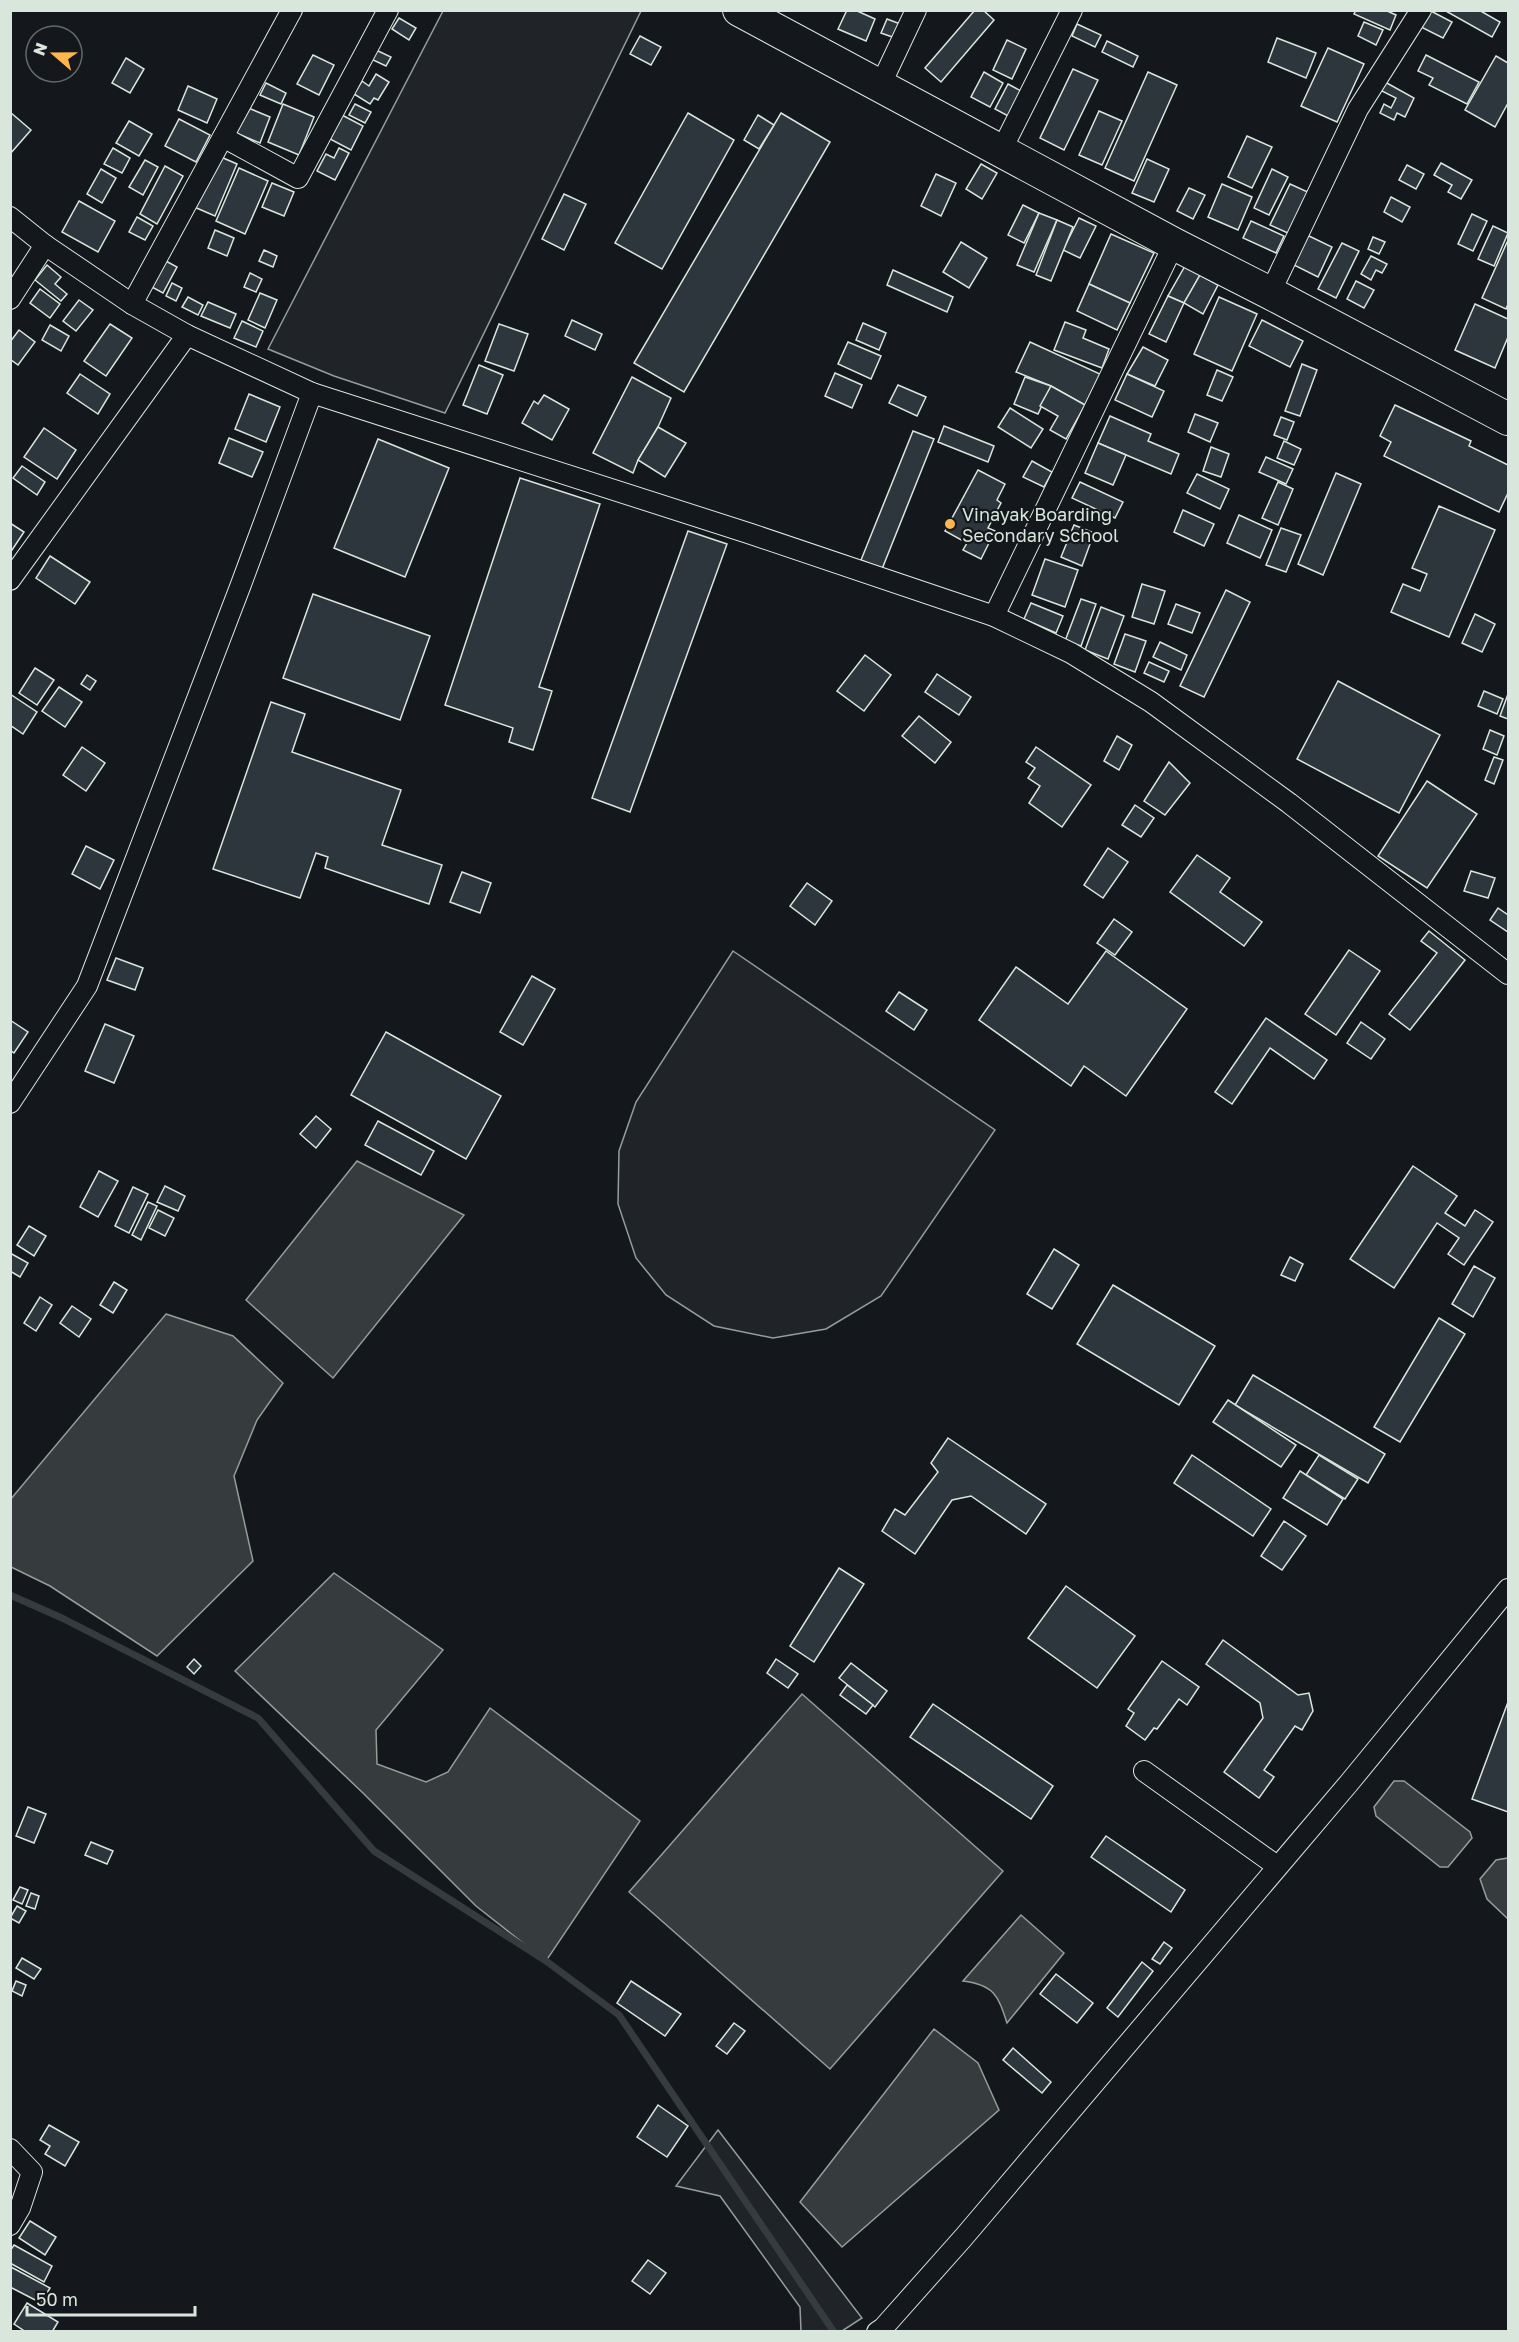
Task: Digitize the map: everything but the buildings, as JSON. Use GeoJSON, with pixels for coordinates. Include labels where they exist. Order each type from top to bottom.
{"type":"FeatureCollection","features":[{"type":"Feature","properties":{"kind":"main road"},"geometry":{"type":"LineString","coordinates":[[743,12],[1174,244],[1270,292],[1509,419]]}},
{"type":"Feature","properties":{"kind":"street"},"geometry":{"type":"LineString","coordinates":[[132,304],[292,10]]}},
{"type":"Feature","properties":{"kind":"street"},"geometry":{"type":"LineString","coordinates":[[223,137],[298,178],[388,10]]}},
{"type":"Feature","properties":{"kind":"street"},"geometry":{"type":"LineString","coordinates":[[880,86],[916,10]]}},
{"type":"Feature","properties":{"kind":"street"},"geometry":{"type":"LineString","coordinates":[[1001,151],[1072,10]]}},
{"type":"Feature","properties":{"kind":"street"},"geometry":{"type":"LineString","coordinates":[[1270,292],[1358,109],[1421,10]]}},
{"type":"Feature","properties":{"kind":"street"},"geometry":{"type":"LineString","coordinates":[[10,217],[45,245],[132,304],[187,336],[312,393],[748,533],[994,616],[1071,653],[1150,702],[1289,803],[1509,974]]}},
{"type":"Feature","properties":{"kind":"street"},"geometry":{"type":"LineString","coordinates":[[994,616],[1174,244]]}},
{"type":"Feature","properties":{"kind":"street"},"geometry":{"type":"LineString","coordinates":[[10,299],[45,245]]}},
{"type":"Feature","properties":{"kind":"street"},"geometry":{"type":"LineString","coordinates":[[10,580],[187,336]]}},
{"type":"Feature","properties":{"kind":"street"},"geometry":{"type":"LineString","coordinates":[[10,1103],[87,986],[312,393]]}},
{"type":"Feature","properties":{"kind":"street"},"geometry":{"type":"LineString","coordinates":[[877,2331],[883,2328],[963,2238],[1276,1866],[1349,1783],[1509,1589]]}},
{"type":"Feature","properties":{"kind":"street"},"geometry":{"type":"LineString","coordinates":[[1144,1771],[1276,1866]]}},
{"type":"Feature","properties":{"kind":"street"},"geometry":{"type":"LineString","coordinates":[[10,2150],[32,2172],[21,2208],[10,2225]]}},
{"type":"Feature","properties":{"kind":"shaded area"},"geometry":{"type":"Polygon","coordinates":[[[443,11],[641,11],[445,413],[334,376],[268,349],[443,11]]]}},
{"type":"Feature","properties":{"kind":"shaded area"},"geometry":{"type":"Polygon","coordinates":[[[733,951],[995,1130],[881,1296],[826,1329],[773,1338],[714,1326],[666,1295],[636,1258],[618,1204],[619,1151],[636,1102],[733,951]]]}},
{"type":"Feature","properties":{"kind":"shaded area"},"geometry":{"type":"Polygon","coordinates":[[[357,1161],[464,1215],[333,1378],[246,1300],[357,1161]]]}},
{"type":"Feature","properties":{"kind":"shaded area"},"geometry":{"type":"Polygon","coordinates":[[[166,1314],[233,1336],[283,1383],[257,1420],[234,1476],[253,1561],[157,1656],[50,1586],[11,1567],[10,1500],[166,1314]]]}},
{"type":"Feature","properties":{"kind":"shaded area"},"geometry":{"type":"Polygon","coordinates":[[[334,1573],[443,1650],[376,1730],[377,1764],[426,1782],[448,1772],[490,1708],[640,1821],[546,1961],[476,1906],[363,1793],[235,1671],[334,1573]]]}},
{"type":"Feature","properties":{"kind":"shaded area"},"geometry":{"type":"Polygon","coordinates":[[[802,1694],[1003,1871],[830,2069],[629,1892],[802,1694]]]}},
{"type":"Feature","properties":{"kind":"shaded area"},"geometry":{"type":"Polygon","coordinates":[[[1394,1781],[1404,1781],[1470,1832],[1472,1838],[1448,1867],[1440,1867],[1376,1816],[1374,1807],[1394,1781]]]}},
{"type":"Feature","properties":{"kind":"shaded area"},"geometry":{"type":"Polygon","coordinates":[[[1508,1858],[1508,1919],[1487,1899],[1480,1879],[1496,1860],[1508,1858]]]}},
{"type":"Feature","properties":{"kind":"shaded area"},"geometry":{"type":"Polygon","coordinates":[[[1021,1915],[1064,1953],[1007,2023],[1001,2005],[993,1993],[982,1985],[963,1981],[1021,1915]]]}},
{"type":"Feature","properties":{"kind":"shaded area"},"geometry":{"type":"Polygon","coordinates":[[[934,2029],[978,2063],[999,2110],[842,2247],[800,2202],[934,2029]]]}},
{"type":"Feature","properties":{"kind":"shaded area"},"geometry":{"type":"Polygon","coordinates":[[[718,2130],[862,2318],[842,2331],[801,2331],[800,2307],[720,2196],[676,2186],[718,2130]]]}},
{"type":"Feature","properties":{"kind":"waterway"},"geometry":{"type":"LineString","coordinates":[[10,1595],[62,1618],[258,1718],[374,1851],[546,1961],[619,2015],[834,2332]]}},
{"type":"Feature","properties":{"kind":"place","name":"Vinayak Boarding Secondary School"},"geometry":{"type":"Point","coordinates":[950,524]}}]}
